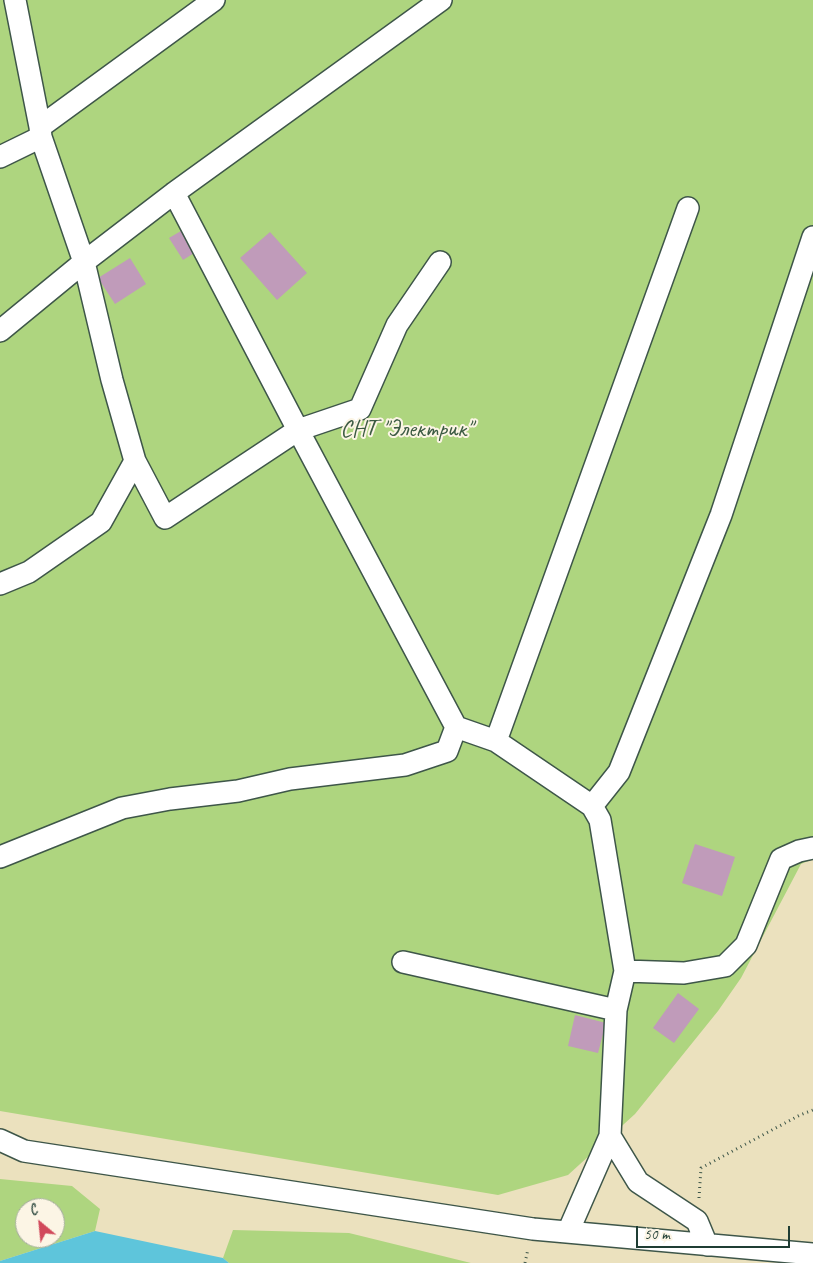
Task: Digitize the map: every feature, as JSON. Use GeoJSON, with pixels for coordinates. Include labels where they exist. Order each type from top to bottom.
{"type":"FeatureCollection","features":[{"type":"Feature","properties":{"kind":"street"},"geometry":{"type":"LineString","coordinates":[[15,0],[40,132],[84,262],[112,380],[135,461],[165,518],[298,430],[360,410],[397,325],[440,262]]}},
{"type":"Feature","properties":{"kind":"street"},"geometry":{"type":"LineString","coordinates":[[0,158],[40,132],[214,0]]}},
{"type":"Feature","properties":{"kind":"street"},"geometry":{"type":"LineString","coordinates":[[0,331],[84,262],[174,193],[441,0]]}},
{"type":"Feature","properties":{"kind":"street"},"geometry":{"type":"LineString","coordinates":[[174,193],[456,728],[496,741],[592,806],[600,820],[625,971],[616,1010],[610,1136],[568,1232]]}},
{"type":"Feature","properties":{"kind":"street"},"geometry":{"type":"LineString","coordinates":[[496,741],[688,208]]}},
{"type":"Feature","properties":{"kind":"street"},"geometry":{"type":"LineString","coordinates":[[592,806],[619,772],[721,515],[813,237]]}},
{"type":"Feature","properties":{"kind":"street"},"geometry":{"type":"LineString","coordinates":[[0,584],[29,572],[101,522],[135,461]]}},
{"type":"Feature","properties":{"kind":"street"},"geometry":{"type":"LineString","coordinates":[[0,857],[122,808],[170,799],[238,791],[290,779],[405,765],[447,751],[456,728]]}},
{"type":"Feature","properties":{"kind":"street"},"geometry":{"type":"LineString","coordinates":[[625,971],[684,973],[725,966],[746,945],[781,859],[799,851],[813,848]]}},
{"type":"Feature","properties":{"kind":"street"},"geometry":{"type":"LineString","coordinates":[[403,962],[616,1010]]}},
{"type":"Feature","properties":{"kind":"street"},"geometry":{"type":"LineString","coordinates":[[610,1136],[638,1182],[697,1221],[708,1245]]}},
{"type":"Feature","properties":{"kind":"street"},"geometry":{"type":"LineString","coordinates":[[0,1140],[24,1151],[533,1229],[813,1254]]}},
{"type":"Feature","properties":{"kind":"path"},"geometry":{"type":"LineString","coordinates":[[697,1221],[701,1168],[800,1115],[813,1110]]}},
{"type":"Feature","properties":{"kind":"green space","name":"СНТ \"Электрик\""},"geometry":{"type":"Polygon","coordinates":[[[0,0],[813,0],[813,859],[801,864],[741,978],[718,1011],[635,1114],[568,1175],[498,1195],[0,1111],[0,0]]]}},
{"type":"Feature","properties":{"kind":"green space"},"geometry":{"type":"Polygon","coordinates":[[[0,1179],[72,1186],[100,1209],[95,1231],[65,1240],[65,1198],[15,1198],[15,1248],[41,1248],[0,1261],[0,1179]]]}},
{"type":"Feature","properties":{"kind":"green space"},"geometry":{"type":"Polygon","coordinates":[[[233,1230],[349,1233],[471,1263],[229,1263],[223,1258],[233,1230]]]}},
{"type":"Feature","properties":{"kind":"water"},"geometry":{"type":"Polygon","coordinates":[[[95,1231],[223,1258],[229,1263],[0,1263],[0,1261],[41,1248],[65,1248],[65,1240],[95,1231]]]}},
{"type":"Feature","properties":{"kind":"building"},"geometry":{"type":"Polygon","coordinates":[[[186,228],[199,250],[183,260],[169,238],[186,228]]]}},
{"type":"Feature","properties":{"kind":"building"},"geometry":{"type":"Polygon","coordinates":[[[270,232],[307,273],[277,300],[240,258],[270,232]]]}},
{"type":"Feature","properties":{"kind":"building"},"geometry":{"type":"Polygon","coordinates":[[[130,258],[146,284],[115,304],[98,278],[130,258]]]}},
{"type":"Feature","properties":{"kind":"building"},"geometry":{"type":"Polygon","coordinates":[[[695,844],[735,857],[722,896],[682,883],[695,844]]]}},
{"type":"Feature","properties":{"kind":"building"},"geometry":{"type":"Polygon","coordinates":[[[678,993],[699,1009],[674,1043],[653,1028],[678,993]]]}},
{"type":"Feature","properties":{"kind":"building"},"geometry":{"type":"Polygon","coordinates":[[[575,1015],[606,1023],[598,1053],[568,1046],[575,1015]]]}}]}
